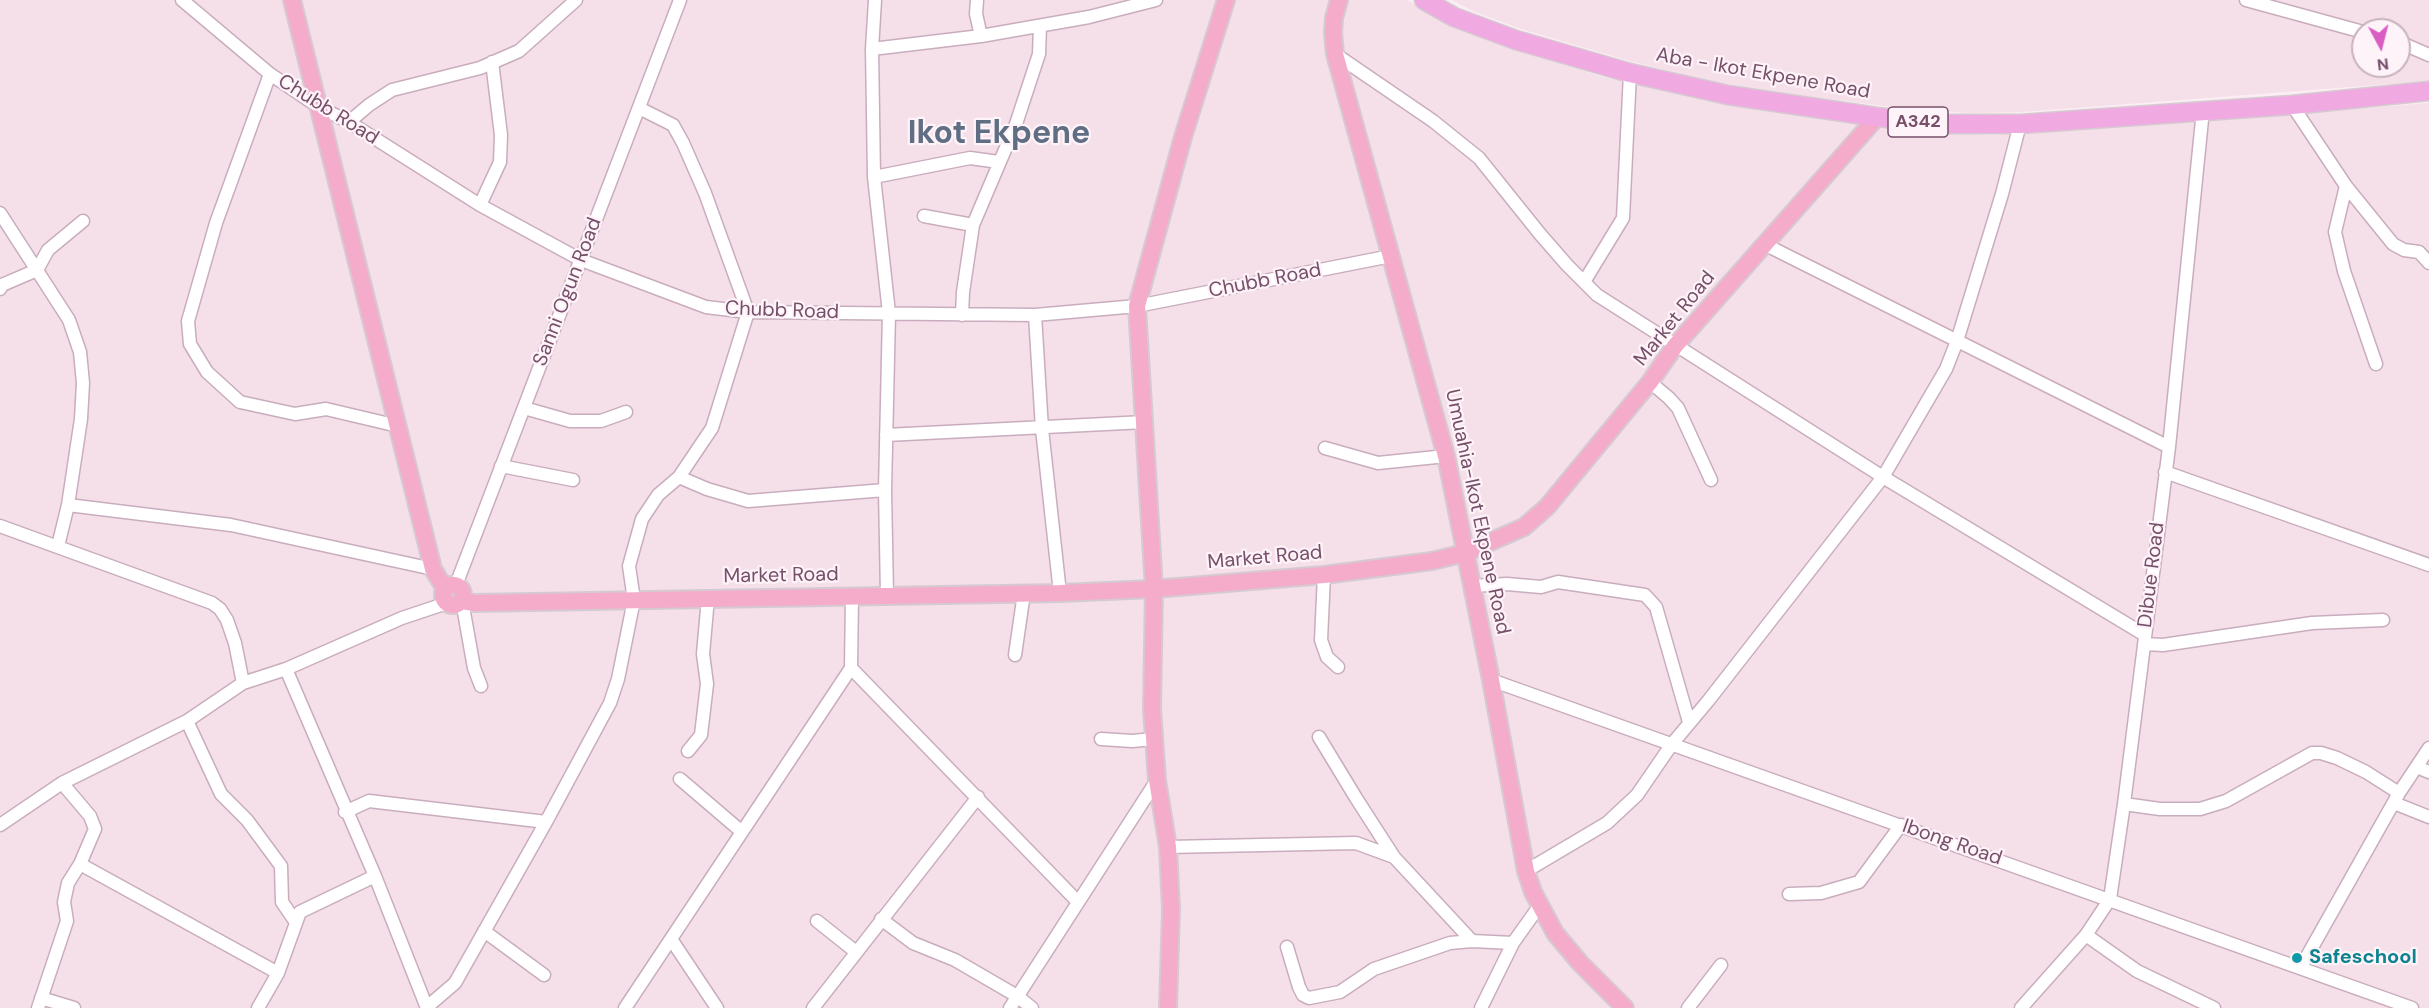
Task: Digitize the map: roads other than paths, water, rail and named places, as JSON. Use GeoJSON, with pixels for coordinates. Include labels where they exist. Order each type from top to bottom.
{"type":"FeatureCollection","features":[{"type":"Feature","properties":{"kind":"highway","name":"Aba - Ikot Ekpene Road"},"geometry":{"type":"LineString","coordinates":[[1424,0],[1454,17],[1516,40],[1630,73],[1728,95],[1877,117],[1945,124],[2020,124],[2292,105],[2429,91]]}},
{"type":"Feature","properties":{"kind":"main road"},"geometry":{"type":"LineString","coordinates":[[292,0],[433,569],[452,594]]}},
{"type":"Feature","properties":{"kind":"main road"},"geometry":{"type":"LineString","coordinates":[[1168,1008],[1171,909],[1168,847],[1157,780],[1152,709],[1154,589],[1137,306],[1183,137],[1226,0]]}},
{"type":"Feature","properties":{"kind":"main road","name":"Umuahia-Ikot Ekpene Road"},"geometry":{"type":"LineString","coordinates":[[1340,0],[1332,33],[1335,54],[1446,456],[1526,871],[1533,892],[1555,933],[1568,950],[1625,1008]]}},
{"type":"Feature","properties":{"kind":"main road","name":"Market Road"},"geometry":{"type":"LineString","coordinates":[[452,594],[474,603],[1060,593],[1154,589],[1324,575],[1432,561],[1465,553],[1524,527],[1547,507],[1650,382],[1675,346],[1877,117]]}},
{"type":"Feature","properties":{"kind":"street","name":"Chubb Road"},"geometry":{"type":"LineString","coordinates":[[182,0],[270,74],[319,107],[349,122],[480,205],[581,260],[706,307],[748,312],[1035,315],[1137,306],[1391,256]]}},
{"type":"Feature","properties":{"kind":"street"},"geometry":{"type":"LineString","coordinates":[[349,122],[392,90],[480,68],[519,51],[563,4],[576,0]]}},
{"type":"Feature","properties":{"kind":"street","name":"Sanni Ogun Road"},"geometry":{"type":"LineString","coordinates":[[452,594],[680,0]]}},
{"type":"Feature","properties":{"kind":"street"},"geometry":{"type":"LineString","coordinates":[[866,0],[875,5],[872,48],[874,177],[889,313],[885,489],[887,595]]}},
{"type":"Feature","properties":{"kind":"street"},"geometry":{"type":"LineString","coordinates":[[977,0],[975,7],[981,36]]}},
{"type":"Feature","properties":{"kind":"street"},"geometry":{"type":"LineString","coordinates":[[872,48],[981,36],[1089,17],[1156,0]]}},
{"type":"Feature","properties":{"kind":"street"},"geometry":{"type":"LineString","coordinates":[[2246,0],[2351,29]]}},
{"type":"Feature","properties":{"kind":"street"},"geometry":{"type":"LineString","coordinates":[[962,315],[973,225],[1016,124],[1039,54],[1040,26]]}},
{"type":"Feature","properties":{"kind":"street"},"geometry":{"type":"LineString","coordinates":[[2411,47],[2429,55]]}},
{"type":"Feature","properties":{"kind":"street"},"geometry":{"type":"LineString","coordinates":[[1335,54],[1433,121],[1479,158],[1540,234],[1597,295],[1883,477],[2144,639],[2163,645],[2312,623],[2383,620]]}},
{"type":"Feature","properties":{"kind":"street"},"geometry":{"type":"LineString","coordinates":[[480,205],[500,162],[501,135],[492,62]]}},
{"type":"Feature","properties":{"kind":"street"},"geometry":{"type":"LineString","coordinates":[[1584,282],[1623,218],[1630,73]]}},
{"type":"Feature","properties":{"kind":"street"},"geometry":{"type":"LineString","coordinates":[[270,74],[216,223],[188,321],[189,344],[207,372],[240,402],[295,414],[326,409],[398,426]]}},
{"type":"Feature","properties":{"kind":"street"},"geometry":{"type":"LineString","coordinates":[[2292,105],[2346,186],[2393,244],[2404,250],[2419,252],[2429,263]]}},
{"type":"Feature","properties":{"kind":"street"},"geometry":{"type":"LineString","coordinates":[[286,669],[345,812],[375,876],[427,1007],[454,983],[546,822],[610,703],[618,678],[634,600],[629,566],[642,519],[658,495],[679,477],[712,428],[748,312],[705,193],[673,124],[639,108]]}},
{"type":"Feature","properties":{"kind":"street","name":"Dibue Road"},"geometry":{"type":"LineString","coordinates":[[2021,1008],[2086,935],[2110,899],[2169,447],[2203,110]]}},
{"type":"Feature","properties":{"kind":"street"},"geometry":{"type":"LineString","coordinates":[[1526,871],[1617,815],[1636,795],[1671,744],[1738,664],[1883,477],[1946,369],[1957,341],[2002,194],[2020,124]]}},
{"type":"Feature","properties":{"kind":"street"},"geometry":{"type":"LineString","coordinates":[[874,177],[970,158],[999,162]]}},
{"type":"Feature","properties":{"kind":"street"},"geometry":{"type":"LineString","coordinates":[[2346,186],[2335,232],[2344,271],[2376,364]]}},
{"type":"Feature","properties":{"kind":"street"},"geometry":{"type":"LineString","coordinates":[[0,213],[69,320],[80,352],[83,383],[81,419],[68,504],[58,546]]}},
{"type":"Feature","properties":{"kind":"street"},"geometry":{"type":"LineString","coordinates":[[924,216],[973,225]]}},
{"type":"Feature","properties":{"kind":"street"},"geometry":{"type":"LineString","coordinates":[[0,290],[2,285],[37,270],[48,250],[83,221]]}},
{"type":"Feature","properties":{"kind":"street"},"geometry":{"type":"LineString","coordinates":[[1764,244],[2169,447]]}},
{"type":"Feature","properties":{"kind":"street"},"geometry":{"type":"LineString","coordinates":[[1035,315],[1042,429],[1060,593]]}},
{"type":"Feature","properties":{"kind":"street"},"geometry":{"type":"LineString","coordinates":[[1650,382],[1678,408],[1711,480]]}},
{"type":"Feature","properties":{"kind":"street"},"geometry":{"type":"LineString","coordinates":[[524,408],[570,421],[601,421],[626,412]]}},
{"type":"Feature","properties":{"kind":"street"},"geometry":{"type":"LineString","coordinates":[[886,435],[1042,429],[1145,422]]}},
{"type":"Feature","properties":{"kind":"street"},"geometry":{"type":"LineString","coordinates":[[1325,448],[1378,463],[1446,456]]}},
{"type":"Feature","properties":{"kind":"street"},"geometry":{"type":"LineString","coordinates":[[501,466],[573,480]]}},
{"type":"Feature","properties":{"kind":"street"},"geometry":{"type":"LineString","coordinates":[[2165,472],[2429,565]]}},
{"type":"Feature","properties":{"kind":"street"},"geometry":{"type":"LineString","coordinates":[[679,477],[707,489],[748,501],[885,489]]}},
{"type":"Feature","properties":{"kind":"street"},"geometry":{"type":"LineString","coordinates":[[68,504],[231,525],[433,569]]}},
{"type":"Feature","properties":{"kind":"street"},"geometry":{"type":"LineString","coordinates":[[0,526],[212,603],[227,620],[235,643],[243,683]]}},
{"type":"Feature","properties":{"kind":"street"},"geometry":{"type":"LineString","coordinates":[[1324,575],[1321,640],[1327,657],[1338,668]]}},
{"type":"Feature","properties":{"kind":"street"},"geometry":{"type":"LineString","coordinates":[[1472,586],[1507,584],[1541,587],[1558,582],[1645,595],[1656,607],[1689,722]]}},
{"type":"Feature","properties":{"kind":"street"},"geometry":{"type":"LineString","coordinates":[[1014,655],[1024,593]]}},
{"type":"Feature","properties":{"kind":"street"},"geometry":{"type":"LineString","coordinates":[[0,825],[62,783],[187,721],[243,683],[286,669],[452,594],[481,686]]}},
{"type":"Feature","properties":{"kind":"street"},"geometry":{"type":"LineString","coordinates":[[625,1008],[851,668],[852,596]]}},
{"type":"Feature","properties":{"kind":"street"},"geometry":{"type":"LineString","coordinates":[[688,751],[701,735],[707,684],[703,654],[708,598]]}},
{"type":"Feature","properties":{"kind":"street"},"geometry":{"type":"LineString","coordinates":[[851,668],[1078,902]]}},
{"type":"Feature","properties":{"kind":"street","name":"Ibong Road"},"geometry":{"type":"LineString","coordinates":[[1491,680],[2412,1008]]}},
{"type":"Feature","properties":{"kind":"street"},"geometry":{"type":"LineString","coordinates":[[187,721],[221,794],[247,820],[281,866],[282,903],[295,921]]}},
{"type":"Feature","properties":{"kind":"street"},"geometry":{"type":"LineString","coordinates":[[1319,737],[1394,857],[1472,941]]}},
{"type":"Feature","properties":{"kind":"street"},"geometry":{"type":"LineString","coordinates":[[1101,739],[1132,741],[1154,739]]}},
{"type":"Feature","properties":{"kind":"street"},"geometry":{"type":"LineString","coordinates":[[2301,967],[2396,798],[2423,769],[2429,748]]}},
{"type":"Feature","properties":{"kind":"street"},"geometry":{"type":"LineString","coordinates":[[2124,804],[2160,809],[2200,809],[2242,793],[2312,753],[2321,753],[2366,772],[2396,798],[2429,817]]}},
{"type":"Feature","properties":{"kind":"street"},"geometry":{"type":"LineString","coordinates":[[680,778],[742,832]]}},
{"type":"Feature","properties":{"kind":"street"},"geometry":{"type":"LineString","coordinates":[[1010,1008],[1157,780]]}},
{"type":"Feature","properties":{"kind":"street"},"geometry":{"type":"LineString","coordinates":[[62,783],[94,824],[95,829],[80,864],[68,882],[64,902],[67,921],[40,1003],[74,1008]]}},
{"type":"Feature","properties":{"kind":"street"},"geometry":{"type":"LineString","coordinates":[[813,1008],[978,797]]}},
{"type":"Feature","properties":{"kind":"street"},"geometry":{"type":"LineString","coordinates":[[345,812],[369,801],[546,822]]}},
{"type":"Feature","properties":{"kind":"street"},"geometry":{"type":"LineString","coordinates":[[1789,894],[1821,892],[1859,882],[1901,825]]}},
{"type":"Feature","properties":{"kind":"street"},"geometry":{"type":"LineString","coordinates":[[1370,848],[1380,834]]}},
{"type":"Feature","properties":{"kind":"street"},"geometry":{"type":"LineString","coordinates":[[1168,847],[1356,843],[1394,857]]}},
{"type":"Feature","properties":{"kind":"street"},"geometry":{"type":"LineString","coordinates":[[80,864],[278,973]]}},
{"type":"Feature","properties":{"kind":"street"},"geometry":{"type":"LineString","coordinates":[[258,1008],[278,973],[300,912],[375,876]]}},
{"type":"Feature","properties":{"kind":"street"},"geometry":{"type":"LineString","coordinates":[[1481,1008],[1513,942],[1540,905]]}},
{"type":"Feature","properties":{"kind":"street"},"geometry":{"type":"LineString","coordinates":[[881,920],[913,943],[955,960],[1017,996],[1032,1008]]}},
{"type":"Feature","properties":{"kind":"street"},"geometry":{"type":"LineString","coordinates":[[817,921],[856,952]]}},
{"type":"Feature","properties":{"kind":"street"},"geometry":{"type":"LineString","coordinates":[[484,931],[544,975]]}},
{"type":"Feature","properties":{"kind":"street"},"geometry":{"type":"LineString","coordinates":[[2086,935],[2137,970],[2214,1008]]}},
{"type":"Feature","properties":{"kind":"street"},"geometry":{"type":"LineString","coordinates":[[671,939],[717,1008]]}},
{"type":"Feature","properties":{"kind":"street"},"geometry":{"type":"LineString","coordinates":[[1287,947],[1306,1003],[1340,992],[1381,966],[1450,943],[1513,942]]}},
{"type":"Feature","properties":{"kind":"street"},"geometry":{"type":"LineString","coordinates":[[1688,1008],[1721,965]]}},
{"type":"Feature","properties":{"kind":"place","name":"Safeschool"},"geometry":{"type":"Point","coordinates":[2297,958]}},
{"type":"Feature","properties":{"kind":"district","name":"Ikot Ekpene"},"geometry":{"type":"Point","coordinates":[999,135]}}]}
